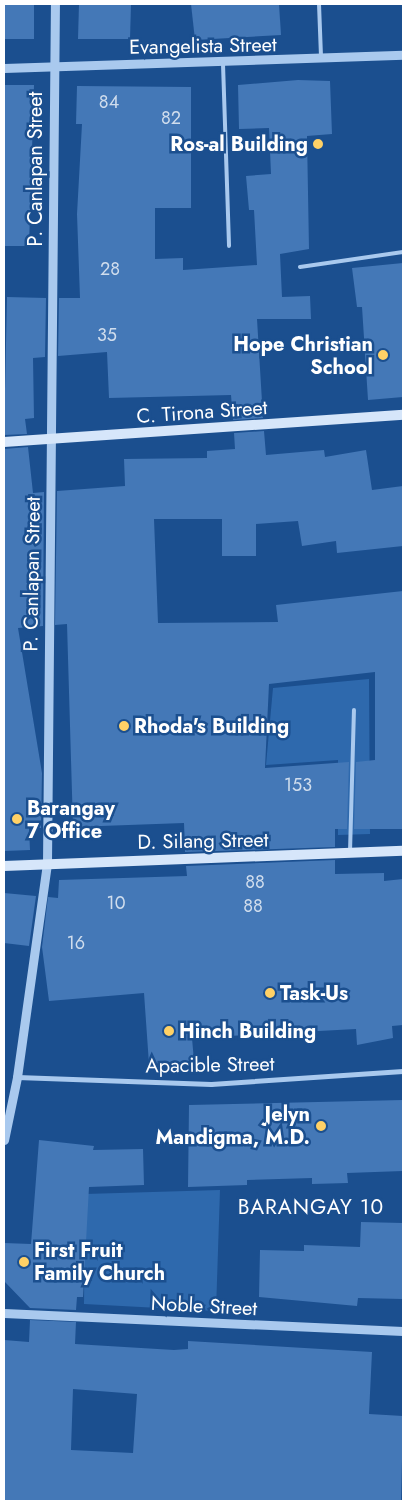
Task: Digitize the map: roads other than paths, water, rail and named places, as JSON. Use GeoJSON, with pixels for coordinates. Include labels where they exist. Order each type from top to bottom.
{"type":"FeatureCollection","features":[{"type":"Feature","properties":{"kind":"main road","name":"C. Tirona Street"},"geometry":{"type":"LineString","coordinates":[[4,442],[403,415]]}},
{"type":"Feature","properties":{"kind":"main road","name":"D. Silang Street"},"geometry":{"type":"LineString","coordinates":[[4,866],[47,863],[350,855],[403,851]]}},
{"type":"Feature","properties":{"kind":"street","name":"P. Canlapan Street"},"geometry":{"type":"LineString","coordinates":[[4,1140],[18,1077],[47,863],[55,4]]}},
{"type":"Feature","properties":{"kind":"street","name":"Evangelista Street"},"geometry":{"type":"LineString","coordinates":[[4,68],[321,61],[403,55]]}},
{"type":"Feature","properties":{"kind":"street","name":"Apacible Street"},"geometry":{"type":"LineString","coordinates":[[18,1077],[212,1084],[403,1071]]}},
{"type":"Feature","properties":{"kind":"street","name":"Noble Street"},"geometry":{"type":"LineString","coordinates":[[4,1313],[403,1331]]}},
{"type":"Feature","properties":{"kind":"lane"},"geometry":{"type":"LineString","coordinates":[[319,4],[321,61]]}},
{"type":"Feature","properties":{"kind":"lane"},"geometry":{"type":"LineString","coordinates":[[223,64],[229,246]]}},
{"type":"Feature","properties":{"kind":"lane"},"geometry":{"type":"LineString","coordinates":[[300,267],[403,252]]}},
{"type":"Feature","properties":{"kind":"lane"},"geometry":{"type":"LineString","coordinates":[[350,855],[354,710]]}},
{"type":"Feature","properties":{"kind":"place","name":"Ros-al Building"},"geometry":{"type":"Point","coordinates":[318,144]}},
{"type":"Feature","properties":{"kind":"place","name":"Hope Christian School"},"geometry":{"type":"Point","coordinates":[383,355]}},
{"type":"Feature","properties":{"kind":"place","name":"Rhoda's Building"},"geometry":{"type":"Point","coordinates":[124,726]}},
{"type":"Feature","properties":{"kind":"place","name":"Barangay 7 Office"},"geometry":{"type":"Point","coordinates":[17,819]}},
{"type":"Feature","properties":{"kind":"place","name":"Task-Us"},"geometry":{"type":"Point","coordinates":[270,993]}},
{"type":"Feature","properties":{"kind":"place","name":"Hinch Building"},"geometry":{"type":"Point","coordinates":[169,1031]}},
{"type":"Feature","properties":{"kind":"place","name":"Jelyn Mandigma, M.D."},"geometry":{"type":"Point","coordinates":[321,1126]}},
{"type":"Feature","properties":{"kind":"place","name":"First Fruit Family Church"},"geometry":{"type":"Point","coordinates":[24,1262]}},
{"type":"Feature","properties":{"kind":"district","name":"BARANGAY 10"},"geometry":{"type":"Point","coordinates":[311,1207]}}]}
